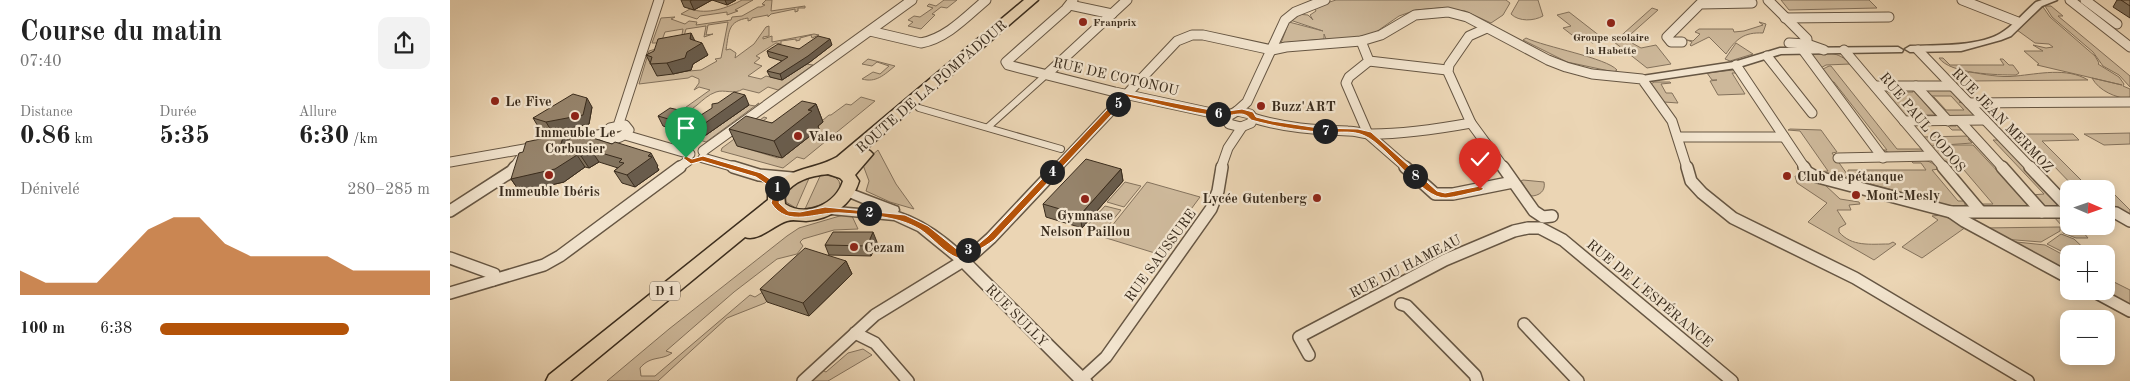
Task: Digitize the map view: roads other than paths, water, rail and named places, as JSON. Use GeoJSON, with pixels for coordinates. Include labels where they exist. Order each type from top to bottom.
{"type":"FeatureCollection","features":[{"type":"Feature","properties":{"kind":"main road","name":"ROUTE DE LA POMPADOUR"},"geometry":{"type":"LineString","coordinates":[[828,168],[843,161],[1032,0]]}},
{"type":"Feature","properties":{"kind":"main road","name":"ROUTE DE LA POMPADOUR"},"geometry":{"type":"LineString","coordinates":[[847,175],[853,166],[916,108],[1042,0]]}},
{"type":"Feature","properties":{"kind":"main road"},"geometry":{"type":"LineString","coordinates":[[828,168],[841,171],[847,175],[850,181],[848,192],[840,201],[825,210],[808,214],[781,202],[792,178],[812,170],[828,168]]}},
{"type":"Feature","properties":{"kind":"main road","name":"D 1"},"geometry":{"type":"LineString","coordinates":[[556,381],[781,202]]}},
{"type":"Feature","properties":{"kind":"main road","name":"D 1"},"geometry":{"type":"LineString","coordinates":[[570,381],[731,248],[762,225],[781,202]]}},
{"type":"Feature","properties":{"kind":"street"},"geometry":{"type":"LineString","coordinates":[[618,126],[659,0]]}},
{"type":"Feature","properties":{"kind":"street"},"geometry":{"type":"LineString","coordinates":[[450,293],[544,265],[560,256],[689,158],[703,155],[912,0]]}},
{"type":"Feature","properties":{"kind":"street"},"geometry":{"type":"LineString","coordinates":[[870,31],[928,43],[938,38],[986,0]]}},
{"type":"Feature","properties":{"kind":"street"},"geometry":{"type":"LineString","coordinates":[[988,127],[1127,0]]}},
{"type":"Feature","properties":{"kind":"street"},"geometry":{"type":"LineString","coordinates":[[1244,124],[1247,102],[1288,17],[1295,12],[1325,0]]}},
{"type":"Feature","properties":{"kind":"street"},"geometry":{"type":"LineString","coordinates":[[1768,0],[1808,41],[1805,47]]}},
{"type":"Feature","properties":{"kind":"street"},"geometry":{"type":"LineString","coordinates":[[1962,0],[2018,22]]}},
{"type":"Feature","properties":{"kind":"street"},"geometry":{"type":"LineString","coordinates":[[1914,50],[1961,48],[2007,34],[2038,4],[2052,0]]}},
{"type":"Feature","properties":{"kind":"street"},"geometry":{"type":"LineString","coordinates":[[2070,0],[2130,47]]}},
{"type":"Feature","properties":{"kind":"street"},"geometry":{"type":"LineString","coordinates":[[2085,0],[2117,24]]}},
{"type":"Feature","properties":{"kind":"street"},"geometry":{"type":"LineString","coordinates":[[1072,2],[1112,14]]}},
{"type":"Feature","properties":{"kind":"street","name":"RUE DE COTONOU"},"geometry":{"type":"LineString","coordinates":[[1072,2],[1006,62],[1126,95],[1229,115],[1244,124]]}},
{"type":"Feature","properties":{"kind":"street"},"geometry":{"type":"LineString","coordinates":[[1682,42],[1671,42],[1667,37],[1700,4],[1752,3]]}},
{"type":"Feature","properties":{"kind":"street"},"geometry":{"type":"LineString","coordinates":[[803,381],[888,305],[938,277],[959,257],[978,248],[991,238],[1183,37],[1203,35],[1272,50],[1286,47],[1361,41],[1381,35],[1404,20],[1425,13],[1448,12],[1467,17],[1548,60],[1566,67],[1592,74],[1642,79],[1736,65],[1780,51],[1805,47]]}},
{"type":"Feature","properties":{"kind":"street"},"geometry":{"type":"LineString","coordinates":[[1785,18],[1889,17]]}},
{"type":"Feature","properties":{"kind":"street"},"geometry":{"type":"LineString","coordinates":[[1780,51],[1789,44],[1792,26]]}},
{"type":"Feature","properties":{"kind":"street"},"geometry":{"type":"LineString","coordinates":[[1488,28],[1469,36],[1449,65],[1447,70],[1450,80],[1471,123],[1537,214],[1543,217],[1552,216]]}},
{"type":"Feature","properties":{"kind":"street"},"geometry":{"type":"LineString","coordinates":[[1361,41],[1369,61]]}},
{"type":"Feature","properties":{"kind":"street"},"geometry":{"type":"LineString","coordinates":[[1789,44],[1824,50],[1898,50]]}},
{"type":"Feature","properties":{"kind":"street"},"geometry":{"type":"LineString","coordinates":[[1805,47],[1826,83],[1883,158]]}},
{"type":"Feature","properties":{"kind":"street","name":"RUE PAUL CODOS"},"geometry":{"type":"LineString","coordinates":[[1844,50],[1980,211]]}},
{"type":"Feature","properties":{"kind":"street","name":"RUE JEAN MERMOZ"},"geometry":{"type":"LineString","coordinates":[[1914,50],[1969,103],[2060,200]]}},
{"type":"Feature","properties":{"kind":"street"},"geometry":{"type":"LineString","coordinates":[[1767,56],[1812,113]]}},
{"type":"Feature","properties":{"kind":"street"},"geometry":{"type":"LineString","coordinates":[[1447,70],[1369,61],[1349,77],[1346,83],[1368,134],[1435,194],[1453,194],[1514,182]]}},
{"type":"Feature","properties":{"kind":"street"},"geometry":{"type":"LineString","coordinates":[[1736,65],[1807,172],[1814,176],[1951,212],[2060,211]]}},
{"type":"Feature","properties":{"kind":"street"},"geometry":{"type":"LineString","coordinates":[[1642,79],[1672,121],[1691,181],[1702,193],[1733,218],[1855,278],[2028,381]]}},
{"type":"Feature","properties":{"kind":"street"},"geometry":{"type":"LineString","coordinates":[[1874,86],[1952,86]]}},
{"type":"Feature","properties":{"kind":"street"},"geometry":{"type":"LineString","coordinates":[[1916,86],[1948,121]]}},
{"type":"Feature","properties":{"kind":"street"},"geometry":{"type":"LineString","coordinates":[[1247,102],[1229,115],[1229,124],[1272,124],[1319,130],[1358,131],[1368,134],[1419,132],[1471,123]]}},
{"type":"Feature","properties":{"kind":"street"},"geometry":{"type":"LineString","coordinates":[[1969,103],[2130,102]]}},
{"type":"Feature","properties":{"kind":"street"},"geometry":{"type":"LineString","coordinates":[[919,108],[1061,149]]}},
{"type":"Feature","properties":{"kind":"street"},"geometry":{"type":"LineString","coordinates":[[1904,121],[1985,120]]}},
{"type":"Feature","properties":{"kind":"street"},"geometry":{"type":"LineString","coordinates":[[1960,121],[2042,212]]}},
{"type":"Feature","properties":{"kind":"street","name":"RUE SAUSSURE"},"geometry":{"type":"LineString","coordinates":[[1083,380],[1106,357],[1218,199],[1223,162],[1244,124]]}},
{"type":"Feature","properties":{"kind":"street"},"geometry":{"type":"LineString","coordinates":[[567,141],[603,134],[610,128],[618,126],[628,126],[629,130],[625,135],[609,140],[604,138],[603,134]]}},
{"type":"Feature","properties":{"kind":"street"},"geometry":{"type":"LineString","coordinates":[[625,135],[689,158]]}},
{"type":"Feature","properties":{"kind":"street"},"geometry":{"type":"LineString","coordinates":[[1678,137],[1784,137]]}},
{"type":"Feature","properties":{"kind":"street"},"geometry":{"type":"LineString","coordinates":[[450,162],[549,144]]}},
{"type":"Feature","properties":{"kind":"street"},"geometry":{"type":"LineString","coordinates":[[450,211],[512,171],[518,164],[523,149]]}},
{"type":"Feature","properties":{"kind":"street"},"geometry":{"type":"LineString","coordinates":[[703,155],[759,175],[792,178]]}},
{"type":"Feature","properties":{"kind":"street"},"geometry":{"type":"LineString","coordinates":[[1838,158],[1933,156]]}},
{"type":"Feature","properties":{"kind":"street"},"geometry":{"type":"LineString","coordinates":[[759,175],[781,202]]}},
{"type":"Feature","properties":{"kind":"street","name":"RUE SULLY"},"geometry":{"type":"LineString","coordinates":[[848,192],[927,222],[945,238],[959,257]]}},
{"type":"Feature","properties":{"kind":"street","name":"RUE SULLY"},"geometry":{"type":"LineString","coordinates":[[825,210],[905,218],[925,228],[959,257],[1083,380]]}},
{"type":"Feature","properties":{"kind":"street"},"geometry":{"type":"LineString","coordinates":[[1951,212],[1964,222],[2060,273]]}},
{"type":"Feature","properties":{"kind":"street"},"geometry":{"type":"LineString","coordinates":[[2115,213],[2130,221]]}},
{"type":"Feature","properties":{"kind":"street","name":"RUE DU HAMEAU"},"geometry":{"type":"LineString","coordinates":[[1309,355],[1299,337],[1445,260],[1525,227],[1548,228]]}},
{"type":"Feature","properties":{"kind":"street","name":"RUE DE L'ESPÉRANCE"},"geometry":{"type":"LineString","coordinates":[[1548,228],[1732,381]]}},
{"type":"Feature","properties":{"kind":"street"},"geometry":{"type":"LineString","coordinates":[[450,258],[494,274],[493,280]]}},
{"type":"Feature","properties":{"kind":"street"},"geometry":{"type":"LineString","coordinates":[[2110,300],[2130,311]]}},
{"type":"Feature","properties":{"kind":"street"},"geometry":{"type":"LineString","coordinates":[[1401,304],[1408,306],[1447,345],[1475,375],[1477,381]]}},
{"type":"Feature","properties":{"kind":"street"},"geometry":{"type":"LineString","coordinates":[[1524,324],[1578,381]]}},
{"type":"Feature","properties":{"kind":"street"},"geometry":{"type":"LineString","coordinates":[[855,333],[875,343],[908,381]]}},
{"type":"Feature","properties":{"kind":"place","name":"Franprix"},"geometry":{"type":"Point","coordinates":[1083,22]}},
{"type":"Feature","properties":{"kind":"place","name":"Groupe scolaire la Habette"},"geometry":{"type":"Point","coordinates":[1611,23]}},
{"type":"Feature","properties":{"kind":"place","name":"Le Five"},"geometry":{"type":"Point","coordinates":[495,101]}},
{"type":"Feature","properties":{"kind":"place","name":"Buzz'ART"},"geometry":{"type":"Point","coordinates":[1261,106]}},
{"type":"Feature","properties":{"kind":"place","name":"Immeuble Le Corbusier"},"geometry":{"type":"Point","coordinates":[575,116]}},
{"type":"Feature","properties":{"kind":"place","name":"Valeo"},"geometry":{"type":"Point","coordinates":[798,136]}},
{"type":"Feature","properties":{"kind":"place","name":"Immeuble Ibéris"},"geometry":{"type":"Point","coordinates":[549,175]}},
{"type":"Feature","properties":{"kind":"place","name":"Club de pétanque"},"geometry":{"type":"Point","coordinates":[1787,176]}},
{"type":"Feature","properties":{"kind":"place","name":"Mont-Mesly"},"geometry":{"type":"Point","coordinates":[1856,195]}},
{"type":"Feature","properties":{"kind":"place","name":"Lycée Gutenberg"},"geometry":{"type":"Point","coordinates":[1317,198]}},
{"type":"Feature","properties":{"kind":"place","name":"Gymnase Nelson Paillou"},"geometry":{"type":"Point","coordinates":[1085,199]}},
{"type":"Feature","properties":{"kind":"place","name":"Cezam"},"geometry":{"type":"Point","coordinates":[854,247]}}]}
